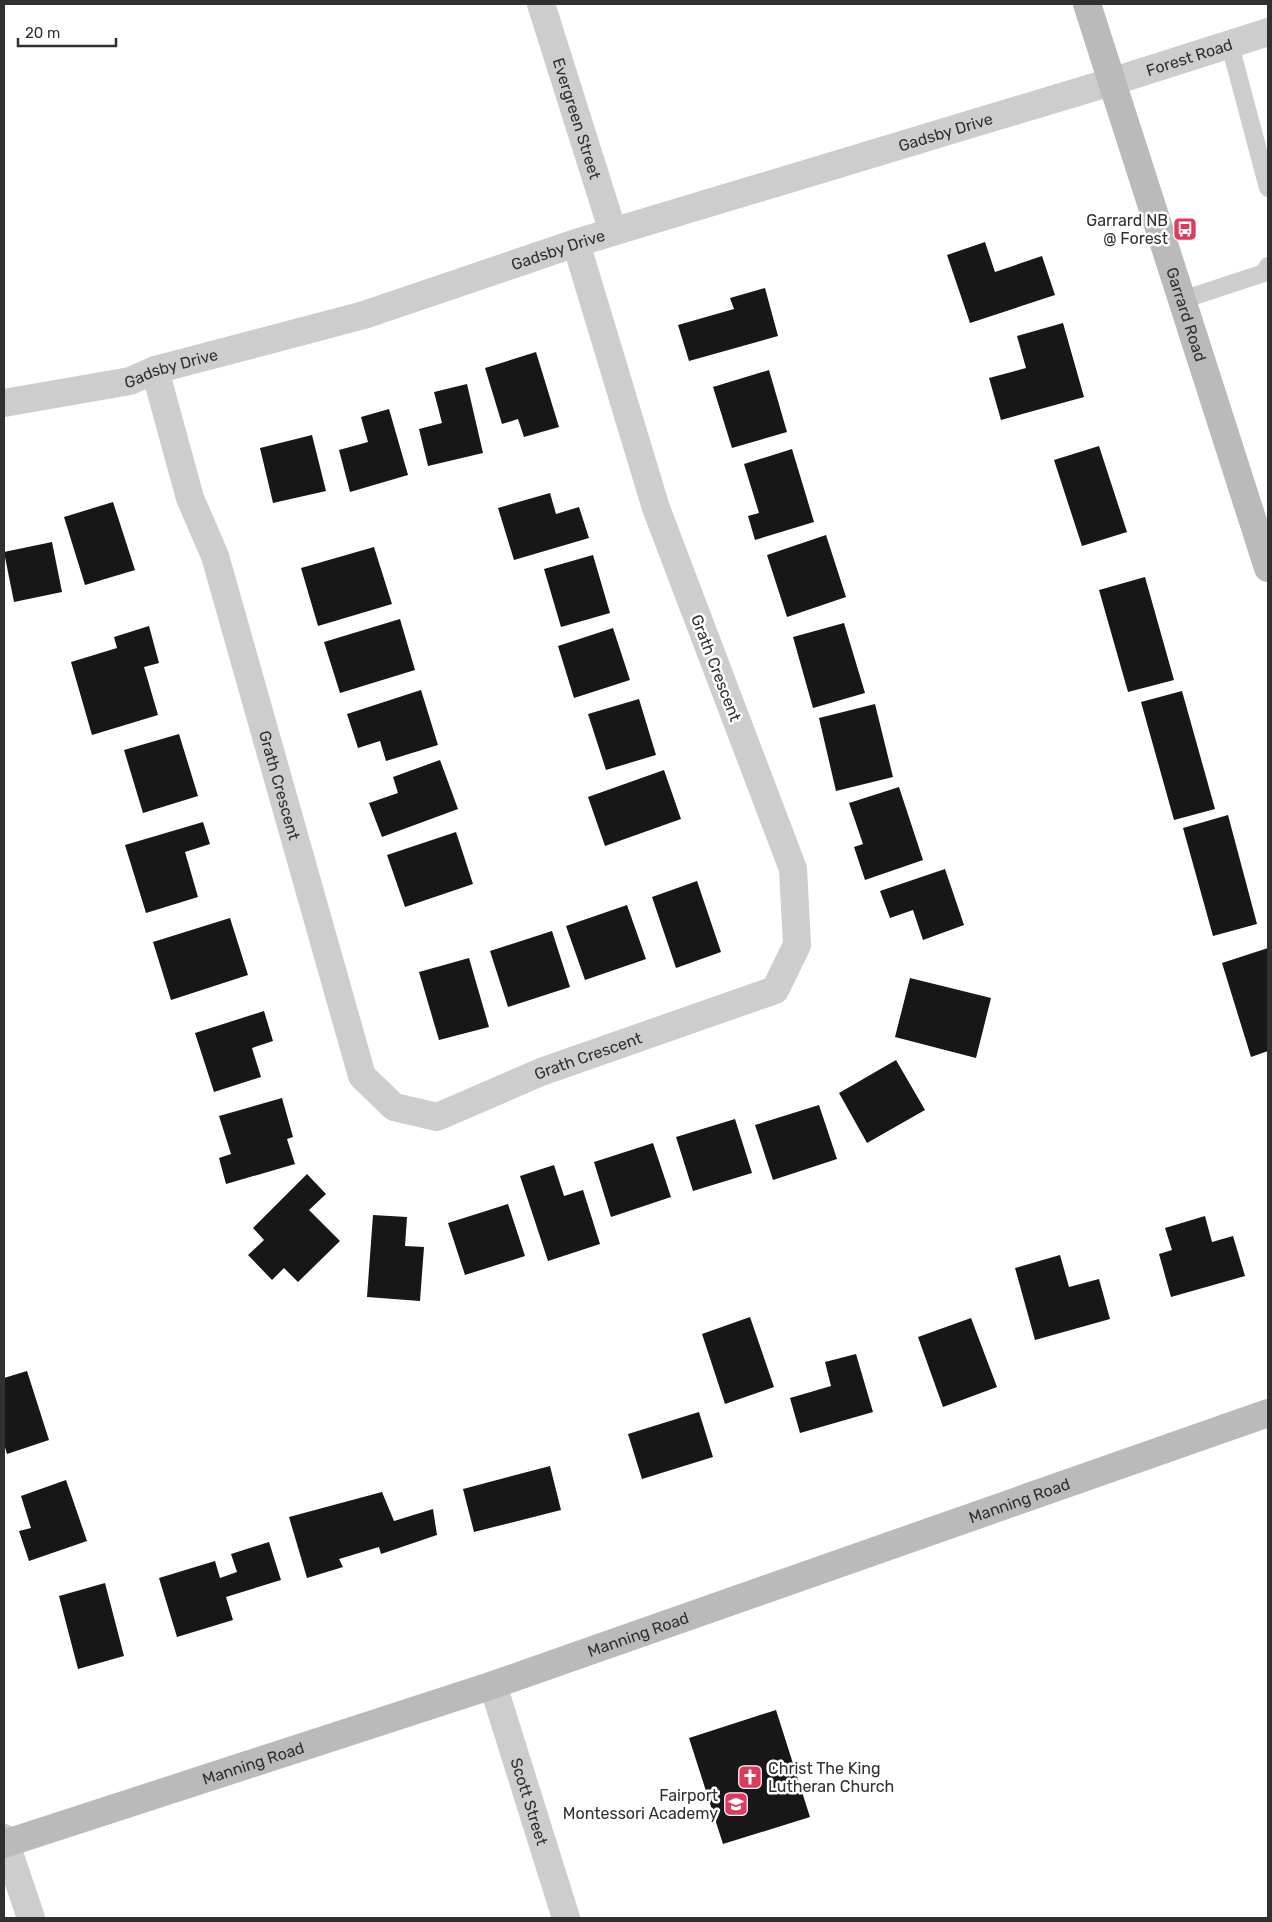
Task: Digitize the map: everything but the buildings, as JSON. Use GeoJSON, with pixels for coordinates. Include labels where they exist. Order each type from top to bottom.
{"type":"FeatureCollection","features":[{"type":"Feature","properties":{"kind":"main road","name":"Garrard Road"},"geometry":{"type":"LineString","coordinates":[[1087,4],[1268,568]]}},
{"type":"Feature","properties":{"kind":"main road","name":"Manning Road"},"geometry":{"type":"LineString","coordinates":[[4,1842],[493,1684],[1268,1413]]}},
{"type":"Feature","properties":{"kind":"street","name":"Evergreen Street"},"geometry":{"type":"LineString","coordinates":[[541,4],[614,232]]}},
{"type":"Feature","properties":{"kind":"street","name":"Forest Road"},"geometry":{"type":"LineString","coordinates":[[1111,82],[1268,32]]}},
{"type":"Feature","properties":{"kind":"street","name":"Gadsby Drive"},"geometry":{"type":"LineString","coordinates":[[4,403],[130,381],[155,370],[364,315],[576,243],[1111,82]]}},
{"type":"Feature","properties":{"kind":"street","name":"Grath Crescent"},"geometry":{"type":"LineString","coordinates":[[155,370],[190,498],[215,556],[362,1076],[394,1107],[437,1117],[541,1072],[775,990],[797,945],[793,869],[656,508],[576,243]]}},
{"type":"Feature","properties":{"kind":"street","name":"Scott Street"},"geometry":{"type":"LineString","coordinates":[[493,1684],[566,1918]]}},
{"type":"Feature","properties":{"kind":"street"},"geometry":{"type":"LineString","coordinates":[[4,1842],[31,1918]]}},
{"type":"Feature","properties":{"kind":"lane"},"geometry":{"type":"LineString","coordinates":[[1230,44],[1268,188]]}},
{"type":"Feature","properties":{"kind":"lane"},"geometry":{"type":"LineString","coordinates":[[1182,300],[1264,274],[1268,266]]}},
{"type":"Feature","properties":{"kind":"place","name":"Garrard NB @ Forest"},"geometry":{"type":"Point","coordinates":[1185,229]}},
{"type":"Feature","properties":{"kind":"place","name":"Christ The King Lutheran Church"},"geometry":{"type":"Point","coordinates":[750,1777]}},
{"type":"Feature","properties":{"kind":"place","name":"Fairport Montessori Academy"},"geometry":{"type":"Point","coordinates":[736,1804]}}]}
